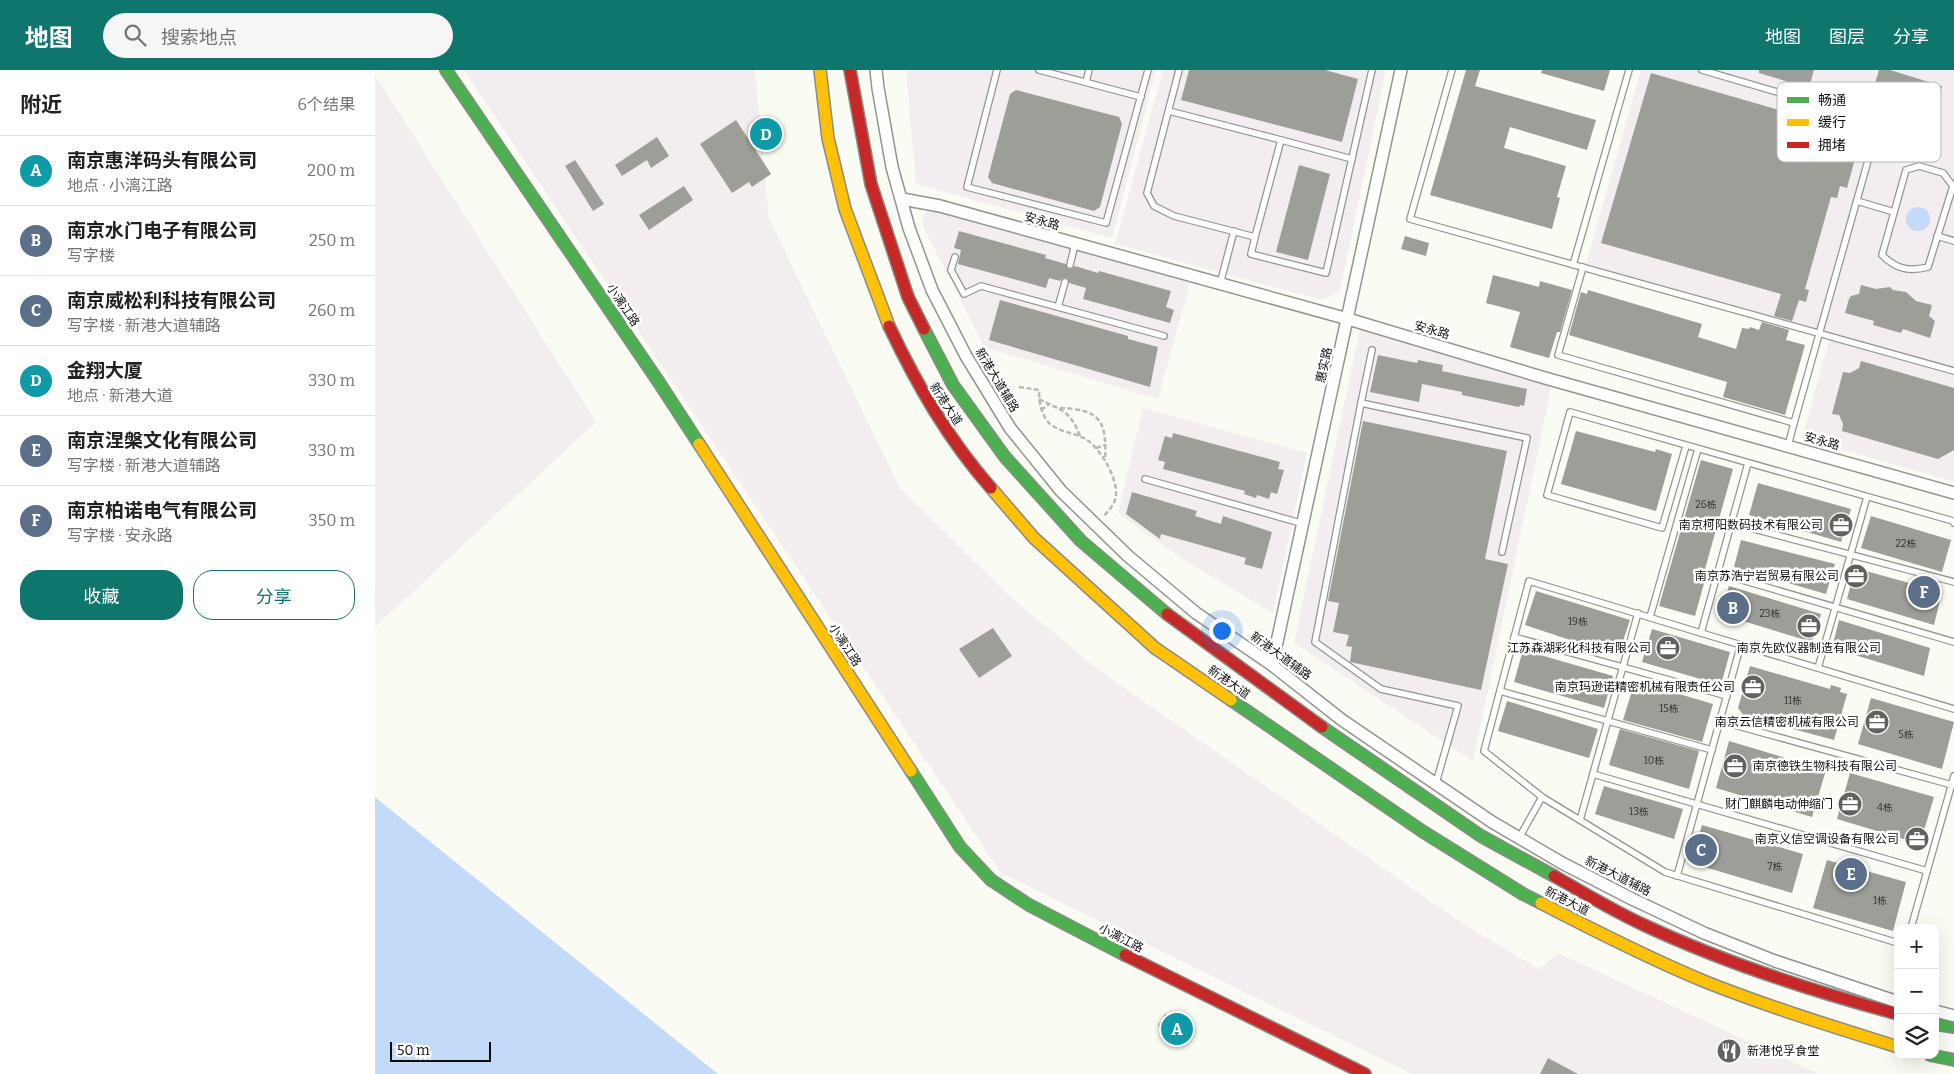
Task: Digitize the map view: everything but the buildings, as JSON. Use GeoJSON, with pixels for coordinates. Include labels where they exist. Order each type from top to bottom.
{"type":"FeatureCollection","features":[{"type":"Feature","properties":{"kind":"main road","name":"小漓江路"},"geometry":{"type":"LineString","coordinates":[[446,70],[658,381],[960,847],[991,880],[1029,905],[1096,941],[1365,1074]]}},
{"type":"Feature","properties":{"kind":"main road","name":"新港大道"},"geometry":{"type":"LineString","coordinates":[[820,70],[828,138],[845,209],[889,327],[918,386],[964,457],[1034,538],[1094,594],[1163,653],[1422,831],[1523,894],[1622,945],[1707,982],[1819,1022],[1894,1046]]}},
{"type":"Feature","properties":{"kind":"main road","name":"新港大道"},"geometry":{"type":"LineString","coordinates":[[850,70],[871,184],[908,297],[953,385],[1005,457],[1081,542],[1179,624],[1316,723],[1481,836],[1643,925],[1726,960],[1894,1013]]}},
{"type":"Feature","properties":{"kind":"main road"},"geometry":{"type":"LineString","coordinates":[[1939,1025],[1954,1027]]}},
{"type":"Feature","properties":{"kind":"main road"},"geometry":{"type":"LineString","coordinates":[[1939,1057],[1954,1060]]}},
{"type":"Feature","properties":{"kind":"street","name":"新港大道辅路"},"geometry":{"type":"LineString","coordinates":[[876,70],[892,167],[909,228],[932,290],[966,356],[1010,428],[1061,491],[1127,556],[1196,613],[1272,665],[1342,720],[1492,822],[1561,863],[1704,933],[1775,961],[1894,1001]]}},
{"type":"Feature","properties":{"kind":"street","name":"惠实路"},"geometry":{"type":"LineString","coordinates":[[1272,665],[1401,70]]}},
{"type":"Feature","properties":{"kind":"street","name":"安永路"},"geometry":{"type":"LineString","coordinates":[[901,199],[940,206],[1348,319],[1954,493]]}},
{"type":"Feature","properties":{"kind":"street"},"geometry":{"type":"LineString","coordinates":[[1939,1013],[1954,1016]]}},
{"type":"Feature","properties":{"kind":"lane"},"geometry":{"type":"LineString","coordinates":[[997,70],[967,187],[1106,223],[1148,70]]}},
{"type":"Feature","properties":{"kind":"lane"},"geometry":{"type":"LineString","coordinates":[[1039,70],[1141,97]]}},
{"type":"Feature","properties":{"kind":"lane"},"geometry":{"type":"LineString","coordinates":[[1086,82],[1089,70]]}},
{"type":"Feature","properties":{"kind":"lane"},"geometry":{"type":"LineString","coordinates":[[1179,70],[1147,193],[1155,206],[1174,216],[1255,237]]}},
{"type":"Feature","properties":{"kind":"lane"},"geometry":{"type":"LineString","coordinates":[[1281,140],[1251,254],[1326,273],[1371,70]]}},
{"type":"Feature","properties":{"kind":"lane"},"geometry":{"type":"LineString","coordinates":[[1452,70],[1410,219],[1954,371]]}},
{"type":"Feature","properties":{"kind":"lane"},"geometry":{"type":"LineString","coordinates":[[1573,265],[1629,70]]}},
{"type":"Feature","properties":{"kind":"lane"},"geometry":{"type":"LineString","coordinates":[[1702,70],[1777,92]]}},
{"type":"Feature","properties":{"kind":"lane"},"geometry":{"type":"LineString","coordinates":[[1169,111],[1352,159]]}},
{"type":"Feature","properties":{"kind":"lane"},"geometry":{"type":"LineString","coordinates":[[1788,446],[1868,162]]}},
{"type":"Feature","properties":{"kind":"lane"},"geometry":{"type":"LineString","coordinates":[[1919,166],[1943,173],[1953,186],[1937,236],[1928,267],[1915,271],[1892,264],[1882,255],[1906,170],[1919,166]]}},
{"type":"Feature","properties":{"kind":"lane"},"geometry":{"type":"LineString","coordinates":[[1857,202],[1894,212]]}},
{"type":"Feature","properties":{"kind":"lane"},"geometry":{"type":"LineString","coordinates":[[1220,284],[1234,231]]}},
{"type":"Feature","properties":{"kind":"lane"},"geometry":{"type":"LineString","coordinates":[[1937,236],[1954,241]]}},
{"type":"Feature","properties":{"kind":"lane"},"geometry":{"type":"LineString","coordinates":[[1070,265],[1075,244]]}},
{"type":"Feature","properties":{"kind":"lane"},"geometry":{"type":"LineString","coordinates":[[955,257],[951,270],[964,294],[981,286],[1164,336]]}},
{"type":"Feature","properties":{"kind":"lane"},"geometry":{"type":"LineString","coordinates":[[1583,267],[1558,355],[1794,423]]}},
{"type":"Feature","properties":{"kind":"lane"},"geometry":{"type":"LineString","coordinates":[[1058,307],[1065,282]]}},
{"type":"Feature","properties":{"kind":"lane"},"geometry":{"type":"LineString","coordinates":[[1372,350],[1315,642],[1381,689],[1458,706],[1436,783]]}},
{"type":"Feature","properties":{"kind":"lane"},"geometry":{"type":"LineString","coordinates":[[1361,403],[1527,438],[1502,552]]}},
{"type":"Feature","properties":{"kind":"lane"},"geometry":{"type":"LineString","coordinates":[[1686,446],[1662,528],[1547,495],[1570,412],[1954,523]]}},
{"type":"Feature","properties":{"kind":"lane"},"geometry":{"type":"LineString","coordinates":[[1650,617],[1698,449]]}},
{"type":"Feature","properties":{"kind":"lane"},"geometry":{"type":"LineString","coordinates":[[1701,632],[1748,463]]}},
{"type":"Feature","properties":{"kind":"lane"},"geometry":{"type":"LineString","coordinates":[[1145,479],[1304,524]]}},
{"type":"Feature","properties":{"kind":"lane"},"geometry":{"type":"LineString","coordinates":[[1818,668],[1849,554],[1867,497]]}},
{"type":"Feature","properties":{"kind":"lane"},"geometry":{"type":"LineString","coordinates":[[1731,523],[1954,582]]}},
{"type":"Feature","properties":{"kind":"lane"},"geometry":{"type":"LineString","coordinates":[[1718,573],[1954,642]]}},
{"type":"Feature","properties":{"kind":"lane"},"geometry":{"type":"LineString","coordinates":[[1894,942],[1665,872],[1542,797],[1484,751],[1529,581],[1954,709]]}},
{"type":"Feature","properties":{"kind":"lane"},"geometry":{"type":"LineString","coordinates":[[1580,820],[1638,613]]}},
{"type":"Feature","properties":{"kind":"lane"},"geometry":{"type":"LineString","coordinates":[[1514,637],[1727,696]]}},
{"type":"Feature","properties":{"kind":"lane"},"geometry":{"type":"LineString","coordinates":[[1677,876],[1741,644]]}},
{"type":"Feature","properties":{"kind":"lane"},"geometry":{"type":"LineString","coordinates":[[1500,691],[1712,750]]}},
{"type":"Feature","properties":{"kind":"lane"},"geometry":{"type":"LineString","coordinates":[[1720,721],[1951,785]]}},
{"type":"Feature","properties":{"kind":"lane"},"geometry":{"type":"LineString","coordinates":[[1593,774],[1927,872]]}},
{"type":"Feature","properties":{"kind":"lane"},"geometry":{"type":"LineString","coordinates":[[1912,924],[1954,776]]}},
{"type":"Feature","properties":{"kind":"lane"},"geometry":{"type":"LineString","coordinates":[[1519,838],[1542,797]]}},
{"type":"Feature","properties":{"kind":"path"},"geometry":{"type":"LineString","coordinates":[[1019,386],[1039,390],[1041,410],[1048,422],[1059,430],[1080,436],[1097,448],[1105,460],[1116,487],[1116,499],[1104,516]]}},
{"type":"Feature","properties":{"kind":"path"},"geometry":{"type":"LineString","coordinates":[[1039,399],[1060,408],[1093,415],[1102,423],[1106,445],[1105,460]]}},
{"type":"Feature","properties":{"kind":"path"},"geometry":{"type":"LineString","coordinates":[[1041,410],[1049,404]]}},
{"type":"Feature","properties":{"kind":"path"},"geometry":{"type":"LineString","coordinates":[[1060,408],[1071,416],[1080,436]]}},
{"type":"Feature","properties":{"kind":"path"},"geometry":{"type":"LineString","coordinates":[[1071,416],[1074,414],[1074,410]]}},
{"type":"Feature","properties":{"kind":"path"},"geometry":{"type":"LineString","coordinates":[[1097,448],[1106,445]]}},
{"type":"Feature","properties":{"kind":"shaded area"},"geometry":{"type":"Polygon","coordinates":[[[464,70],[755,70],[769,219],[900,488],[1008,595],[1100,671],[1462,923],[1539,969],[1558,953],[1819,1074],[1412,1074],[1001,873],[464,70]]]}},
{"type":"Feature","properties":{"kind":"shaded area"},"geometry":{"type":"Polygon","coordinates":[[[906,70],[1156,70],[1112,238],[916,184],[906,70]]]}},
{"type":"Feature","properties":{"kind":"shaded area"},"geometry":{"type":"Polygon","coordinates":[[[1163,70],[1386,70],[1340,291],[1322,300],[1115,244],[1163,70]]]}},
{"type":"Feature","properties":{"kind":"shaded area"},"geometry":{"type":"Polygon","coordinates":[[[1641,70],[1954,70],[1954,482],[1802,438],[1831,334],[1586,264],[1641,70]]]}},
{"type":"Feature","properties":{"kind":"shaded area"},"geometry":{"type":"Polygon","coordinates":[[[375,75],[596,422],[375,627],[375,75]]]}},
{"type":"Feature","properties":{"kind":"shaded area"},"geometry":{"type":"Polygon","coordinates":[[[928,209],[1190,283],[1158,399],[984,347],[923,226],[923,216],[928,209]]]}},
{"type":"Feature","properties":{"kind":"shaded area"},"geometry":{"type":"Polygon","coordinates":[[[1360,329],[1552,384],[1473,761],[1294,643],[1360,329]]]}},
{"type":"Feature","properties":{"kind":"shaded area"},"geometry":{"type":"Polygon","coordinates":[[[1143,408],[1307,453],[1273,613],[1175,554],[1118,513],[1143,408]]]}},
{"type":"Feature","properties":{"kind":"water"},"geometry":{"type":"Polygon","coordinates":[[[1918,207],[1926,211],[1930,219],[1926,227],[1918,231],[1910,227],[1906,219],[1910,211],[1918,207]]]}},
{"type":"Feature","properties":{"kind":"water"},"geometry":{"type":"Polygon","coordinates":[[[375,797],[386,806],[718,1074],[375,1074],[375,797]]]}},
{"type":"Feature","properties":{"kind":"traffic: fast"},"geometry":{"type":"LineString","coordinates":[[446,70],[699,444]]}},
{"type":"Feature","properties":{"kind":"traffic: fast"},"geometry":{"type":"LineString","coordinates":[[924,329],[953,385],[1005,457],[1081,541],[1167,614]]}},
{"type":"Feature","properties":{"kind":"traffic: fast"},"geometry":{"type":"LineString","coordinates":[[1231,700],[1422,831],[1523,894],[1541,903]]}},
{"type":"Feature","properties":{"kind":"traffic: fast"},"geometry":{"type":"LineString","coordinates":[[1322,727],[1481,836],[1554,876]]}},
{"type":"Feature","properties":{"kind":"traffic: fast"},"geometry":{"type":"LineString","coordinates":[[911,771],[960,847],[991,880],[1029,905],[1125,955]]}},
{"type":"Feature","properties":{"kind":"traffic: fast"},"geometry":{"type":"LineString","coordinates":[[1939,1025],[1954,1027]]}},
{"type":"Feature","properties":{"kind":"traffic: fast"},"geometry":{"type":"LineString","coordinates":[[1939,1057],[1954,1060]]}},
{"type":"Feature","properties":{"kind":"traffic: slow"},"geometry":{"type":"LineString","coordinates":[[820,70],[828,138],[845,209],[889,326]]}},
{"type":"Feature","properties":{"kind":"traffic: slow"},"geometry":{"type":"LineString","coordinates":[[699,444],[911,771]]}},
{"type":"Feature","properties":{"kind":"traffic: slow"},"geometry":{"type":"LineString","coordinates":[[991,488],[1034,538],[1155,648],[1231,700]]}},
{"type":"Feature","properties":{"kind":"traffic: slow"},"geometry":{"type":"LineString","coordinates":[[1541,903],[1643,954],[1706,982],[1778,1008],[1894,1046]]}},
{"type":"Feature","properties":{"kind":"traffic: jam"},"geometry":{"type":"LineString","coordinates":[[850,70],[871,184],[908,297],[924,329]]}},
{"type":"Feature","properties":{"kind":"traffic: jam"},"geometry":{"type":"LineString","coordinates":[[889,326],[934,411],[975,469],[991,488]]}},
{"type":"Feature","properties":{"kind":"traffic: jam"},"geometry":{"type":"LineString","coordinates":[[1167,614],[1322,727]]}},
{"type":"Feature","properties":{"kind":"traffic: jam"},"geometry":{"type":"LineString","coordinates":[[1554,876],[1632,920],[1706,952],[1801,986],[1894,1013]]}},
{"type":"Feature","properties":{"kind":"traffic: jam"},"geometry":{"type":"LineString","coordinates":[[1125,955],[1365,1074]]}},
{"type":"Feature","properties":{"kind":"place","name":"金翔大厦"},"geometry":{"type":"Point","coordinates":[766,134]}},
{"type":"Feature","properties":{"kind":"place","name":"南京柯阳数码技术有限公司"},"geometry":{"type":"Point","coordinates":[1841,525]}},
{"type":"Feature","properties":{"kind":"place","name":"南京苏浩宁岩贸易有限公司"},"geometry":{"type":"Point","coordinates":[1856,576]}},
{"type":"Feature","properties":{"kind":"place","name":"南京柏诺电气有限公司"},"geometry":{"type":"Point","coordinates":[1924,592]}},
{"type":"Feature","properties":{"kind":"place","name":"南京水门电子有限公司"},"geometry":{"type":"Point","coordinates":[1733,608]}},
{"type":"Feature","properties":{"kind":"place","name":"南京先欧仪器制造有限公司"},"geometry":{"type":"Point","coordinates":[1809,626]}},
{"type":"Feature","properties":{"kind":"place","name":"江苏森湖彩化科技有限公司"},"geometry":{"type":"Point","coordinates":[1668,648]}},
{"type":"Feature","properties":{"kind":"place","name":"南京玛逊诺精密机械有限责任公司"},"geometry":{"type":"Point","coordinates":[1753,687]}},
{"type":"Feature","properties":{"kind":"place","name":"南京云信精密机械有限公司"},"geometry":{"type":"Point","coordinates":[1877,722]}},
{"type":"Feature","properties":{"kind":"place","name":"南京德铁生物科技有限公司"},"geometry":{"type":"Point","coordinates":[1735,766]}},
{"type":"Feature","properties":{"kind":"place","name":"财门麒麟电动伸缩门"},"geometry":{"type":"Point","coordinates":[1850,804]}},
{"type":"Feature","properties":{"kind":"place","name":"南京义信空调设备有限公司"},"geometry":{"type":"Point","coordinates":[1917,839]}},
{"type":"Feature","properties":{"kind":"place","name":"南京威松利科技有限公司"},"geometry":{"type":"Point","coordinates":[1701,850]}},
{"type":"Feature","properties":{"kind":"place","name":"南京涅槃文化有限公司"},"geometry":{"type":"Point","coordinates":[1851,874]}},
{"type":"Feature","properties":{"kind":"place","name":"南京惠洋码头有限公司"},"geometry":{"type":"Point","coordinates":[1177,1029]}},
{"type":"Feature","properties":{"kind":"place","name":"新港悦孚食堂"},"geometry":{"type":"Point","coordinates":[1729,1051]}}]}
